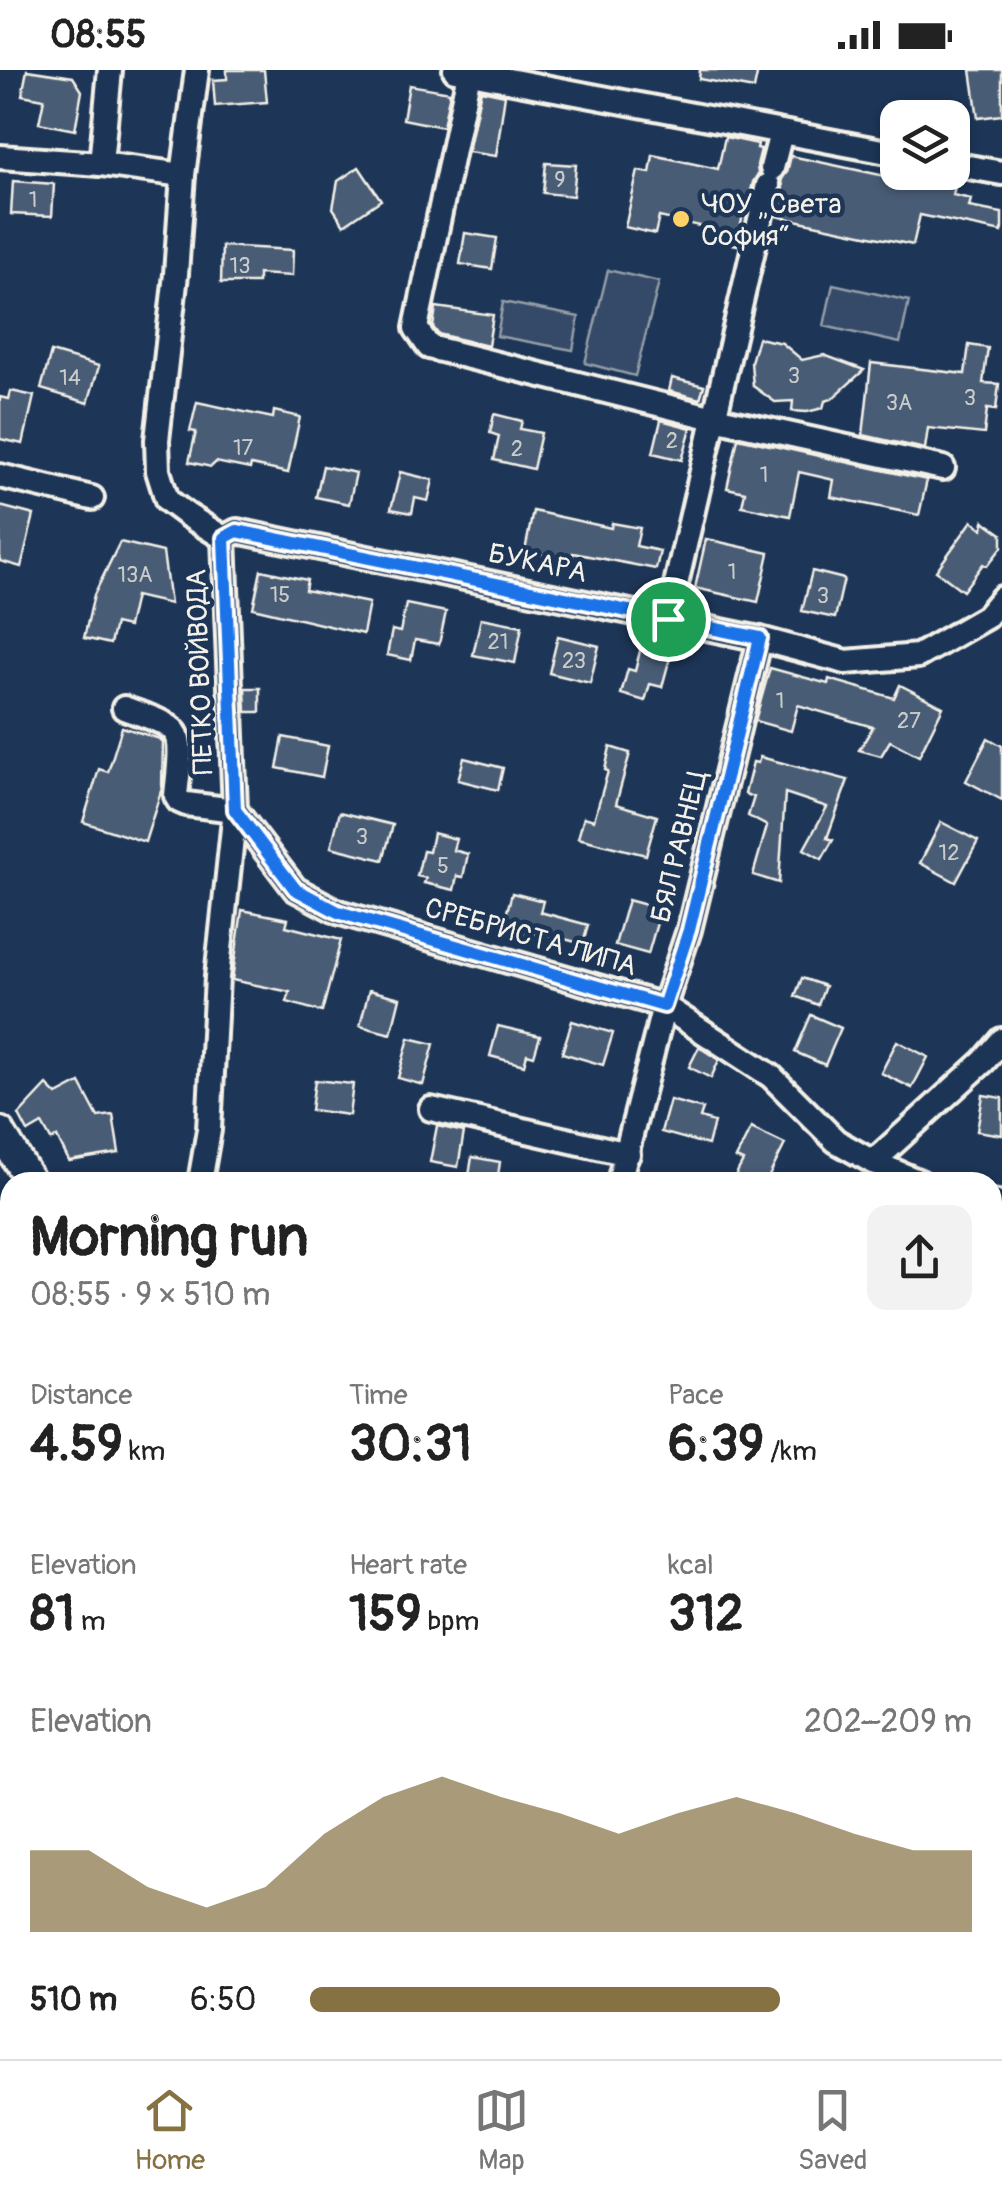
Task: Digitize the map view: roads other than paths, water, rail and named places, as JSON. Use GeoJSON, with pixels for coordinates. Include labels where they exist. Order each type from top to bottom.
{"type":"FeatureCollection","features":[{"type":"Feature","properties":{"kind":"main road"},"geometry":{"type":"LineString","coordinates":[[0,1132],[25,1172]]}},
{"type":"Feature","properties":{"kind":"street"},"geometry":{"type":"LineString","coordinates":[[101,164],[110,70]]}},
{"type":"Feature","properties":{"kind":"street","name":"ПЕТКО ВОЙВОДА"},"geometry":{"type":"LineString","coordinates":[[197,70],[182,175],[158,471],[168,500],[224,538],[235,810],[217,977],[209,1130],[202,1172]]}},
{"type":"Feature","properties":{"kind":"street"},"geometry":{"type":"LineString","coordinates":[[880,151],[462,71],[416,328],[429,347],[714,418],[943,468]]}},
{"type":"Feature","properties":{"kind":"street"},"geometry":{"type":"LineString","coordinates":[[668,619],[780,133]]}},
{"type":"Feature","properties":{"kind":"street"},"geometry":{"type":"LineString","coordinates":[[0,158],[101,164],[182,175]]}},
{"type":"Feature","properties":{"kind":"street"},"geometry":{"type":"LineString","coordinates":[[970,167],[1002,173]]}},
{"type":"Feature","properties":{"kind":"street"},"geometry":{"type":"LineString","coordinates":[[0,476],[92,498]]}},
{"type":"Feature","properties":{"kind":"street","name":"БУКАРА"},"geometry":{"type":"LineString","coordinates":[[224,538],[237,531],[760,638],[846,662],[918,656],[986,617],[1002,598]]}},
{"type":"Feature","properties":{"kind":"street","name":"БЯЛ РАВНЕЦ"},"geometry":{"type":"LineString","coordinates":[[622,1172],[664,1006],[689,930],[760,638]]}},
{"type":"Feature","properties":{"kind":"street"},"geometry":{"type":"LineString","coordinates":[[124,708],[177,733],[179,801],[235,810]]}},
{"type":"Feature","properties":{"kind":"street","name":"СРЕБРИСТА ЛИПА"},"geometry":{"type":"LineString","coordinates":[[235,810],[295,889],[338,912],[664,1006],[771,1076],[836,1141],[896,1172]]}},
{"type":"Feature","properties":{"kind":"street"},"geometry":{"type":"LineString","coordinates":[[873,1162],[1002,1040]]}},
{"type":"Feature","properties":{"kind":"street"},"geometry":{"type":"LineString","coordinates":[[431,1109],[628,1154]]}},
{"type":"Feature","properties":{"kind":"place","name":"ЧОУ „Света София“"},"geometry":{"type":"Point","coordinates":[681,219]}}]}
